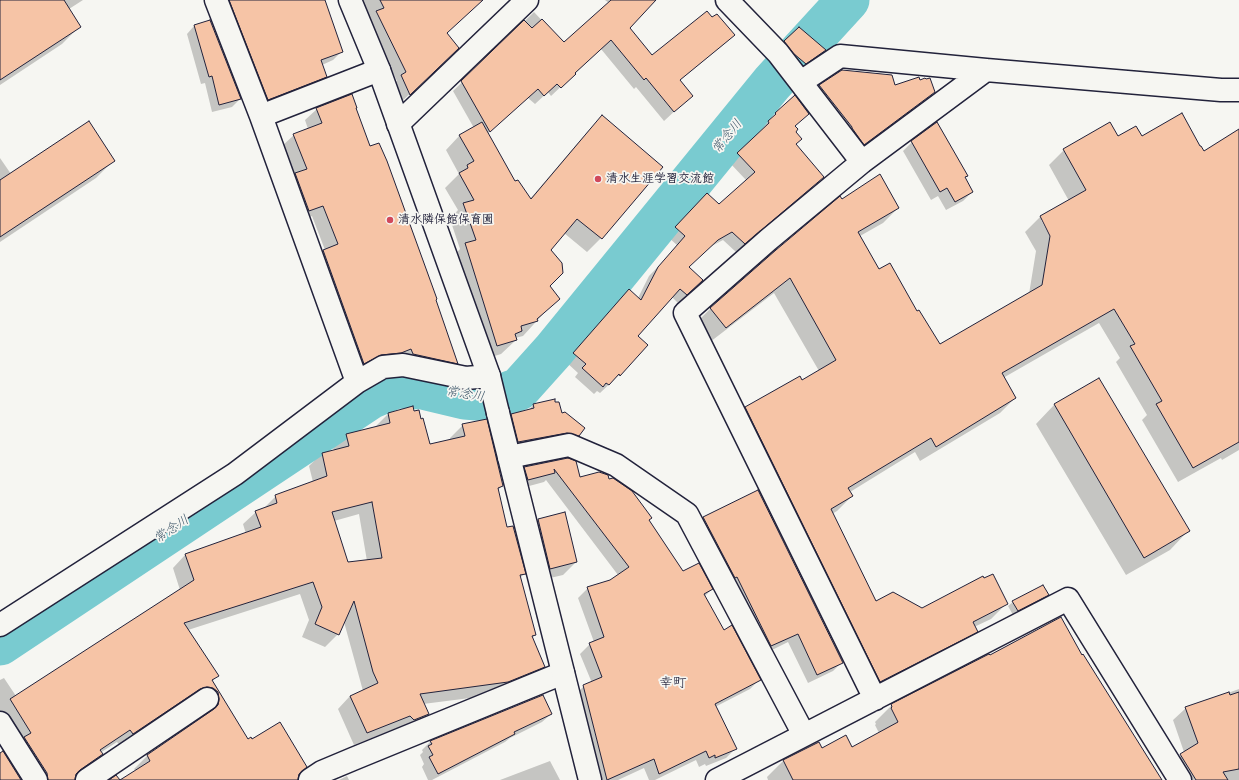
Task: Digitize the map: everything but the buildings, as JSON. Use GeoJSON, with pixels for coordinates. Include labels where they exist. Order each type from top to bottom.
{"type":"FeatureCollection","features":[{"type":"Feature","properties":{"kind":"street"},"geometry":{"type":"LineString","coordinates":[[216,0],[261,116],[357,382]]}},
{"type":"Feature","properties":{"kind":"street"},"geometry":{"type":"LineString","coordinates":[[350,0],[379,70],[488,376],[590,780]]}},
{"type":"Feature","properties":{"kind":"street"},"geometry":{"type":"LineString","coordinates":[[398,124],[527,0]]}},
{"type":"Feature","properties":{"kind":"street"},"geometry":{"type":"LineString","coordinates":[[727,0],[778,53],[862,162]]}},
{"type":"Feature","properties":{"kind":"street"},"geometry":{"type":"LineString","coordinates":[[801,82],[840,56],[986,70],[1221,90],[1239,90]]}},
{"type":"Feature","properties":{"kind":"street"},"geometry":{"type":"LineString","coordinates":[[261,116],[379,70]]}},
{"type":"Feature","properties":{"kind":"street"},"geometry":{"type":"LineString","coordinates":[[874,699],[685,313],[768,240],[862,162],[986,70]]}},
{"type":"Feature","properties":{"kind":"street"},"geometry":{"type":"LineString","coordinates":[[0,625],[234,474],[357,382],[383,366],[403,365],[466,378],[488,376]]}},
{"type":"Feature","properties":{"kind":"street"},"geometry":{"type":"LineString","coordinates":[[509,457],[569,445],[616,465],[687,514],[804,735]]}},
{"type":"Feature","properties":{"kind":"street"},"geometry":{"type":"LineString","coordinates":[[717,780],[1068,599],[1180,780]]}},
{"type":"Feature","properties":{"kind":"street"},"geometry":{"type":"LineString","coordinates":[[310,780],[322,772],[353,758],[563,673]]}},
{"type":"Feature","properties":{"kind":"street"},"geometry":{"type":"LineString","coordinates":[[87,780],[208,699]]}},
{"type":"Feature","properties":{"kind":"street"},"geometry":{"type":"LineString","coordinates":[[0,723],[36,780]]}},
{"type":"Feature","properties":{"kind":"waterway","name":"常念川"},"geometry":{"type":"LineString","coordinates":[[0,644],[370,398],[396,387],[423,388],[465,398],[489,400],[519,389],[554,350],[772,83],[848,0]]}},
{"type":"Feature","properties":{"kind":"place","name":"清水生涯学習交流館"},"geometry":{"type":"Point","coordinates":[598,179]}},
{"type":"Feature","properties":{"kind":"place","name":"清水隣保館保育園"},"geometry":{"type":"Point","coordinates":[390,220]}},
{"type":"Feature","properties":{"kind":"district","name":"幸町"},"geometry":{"type":"Point","coordinates":[673,684]}}]}
